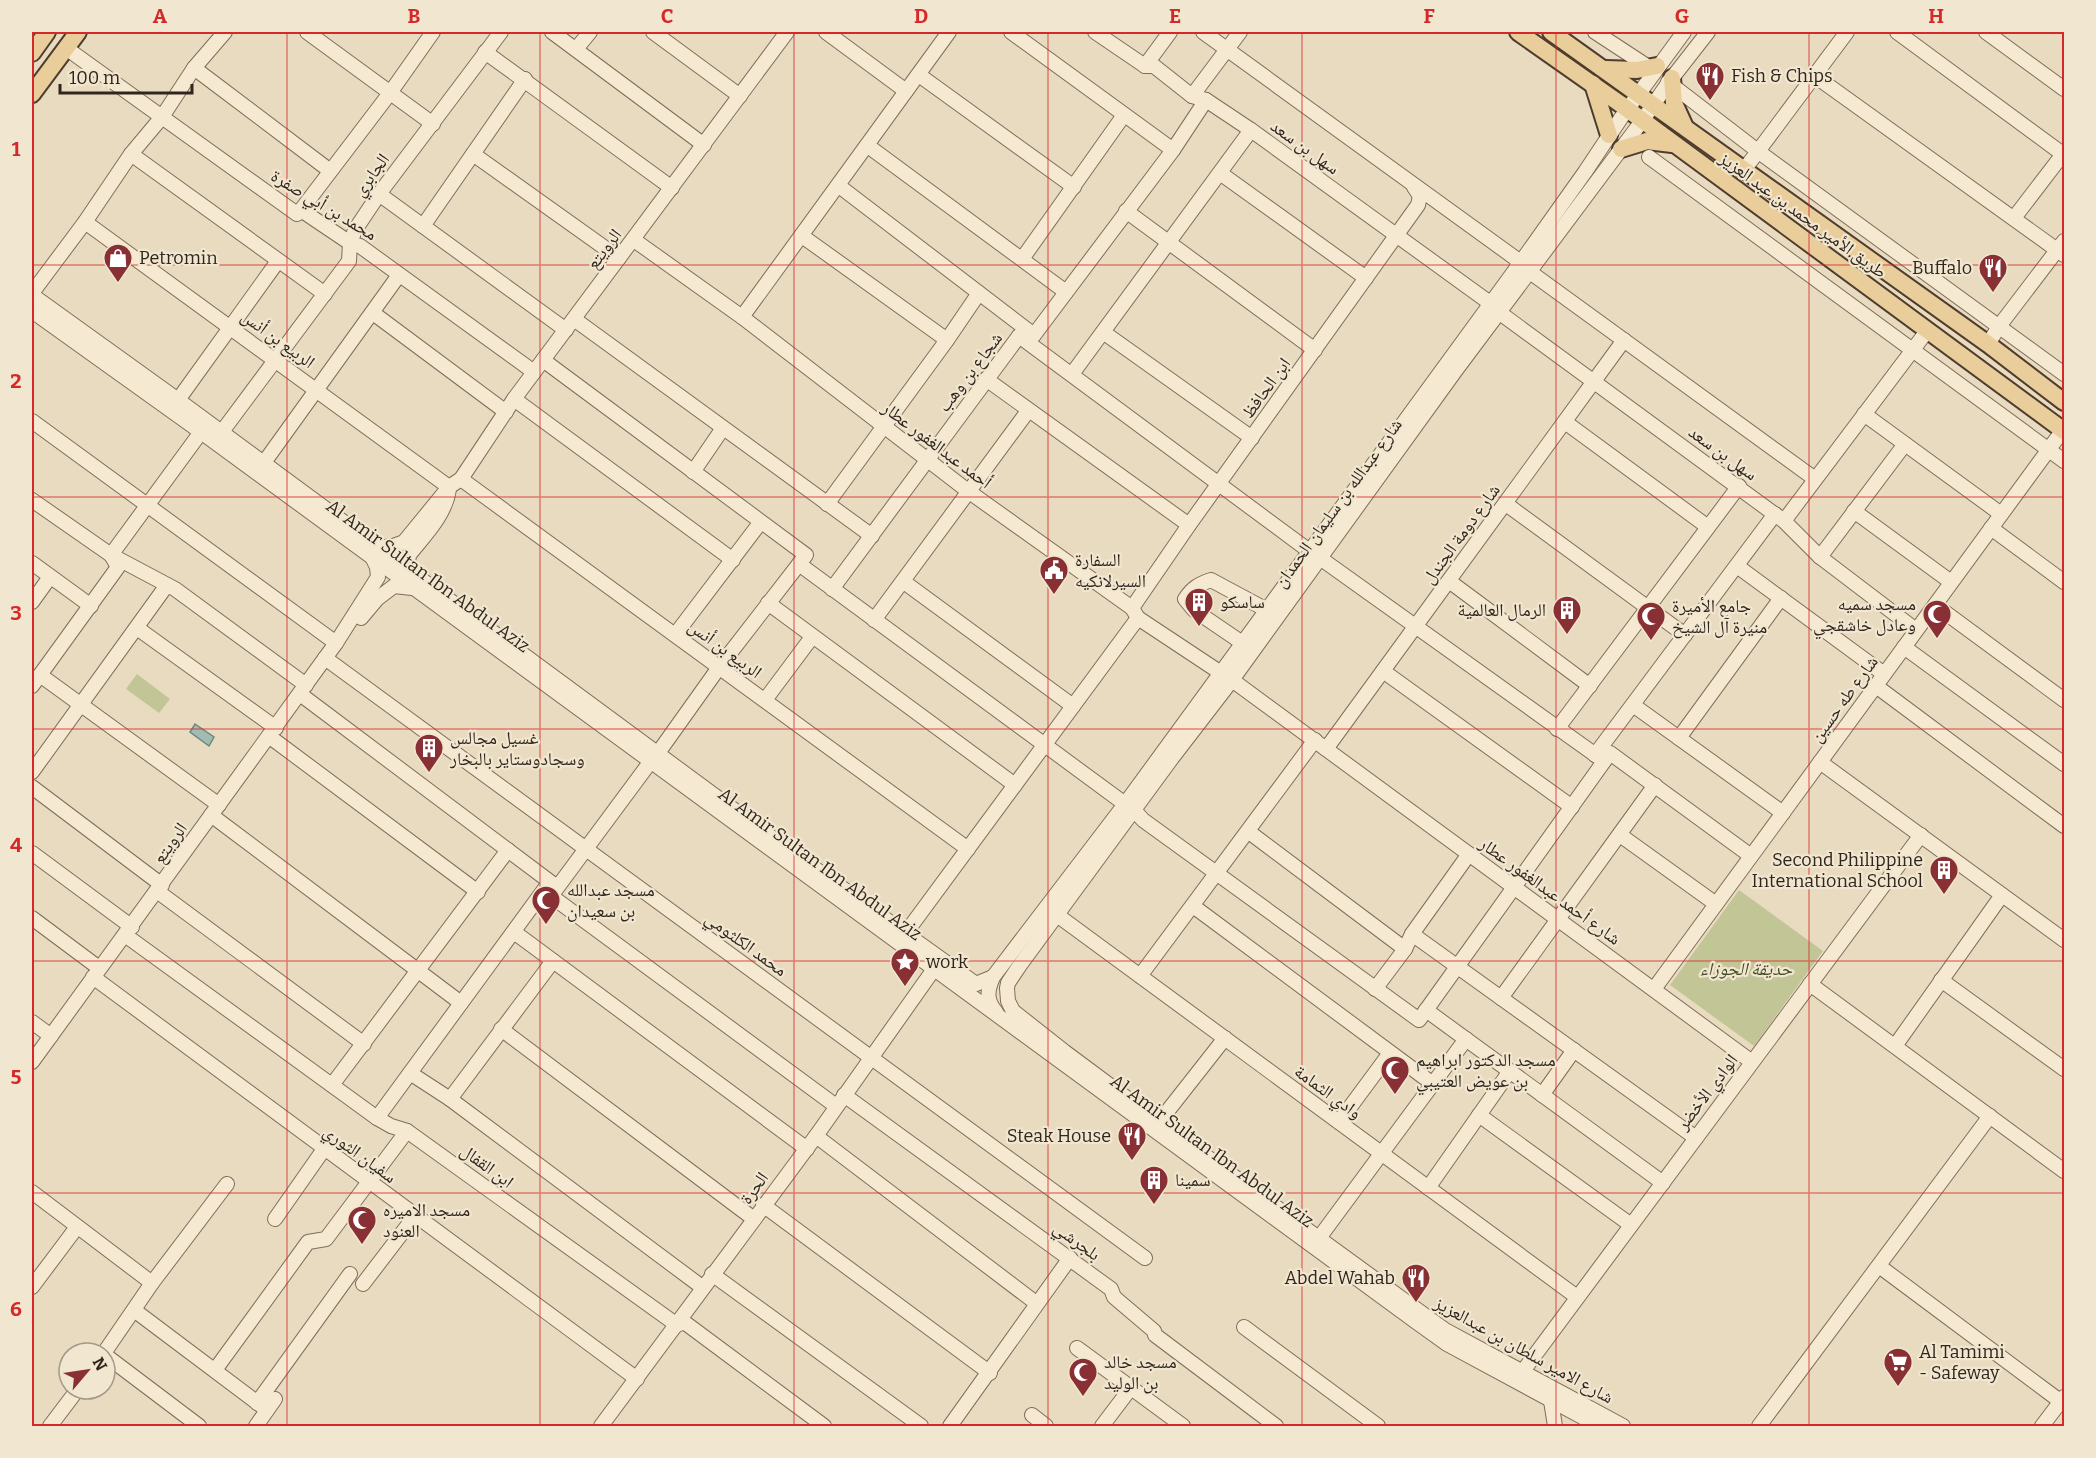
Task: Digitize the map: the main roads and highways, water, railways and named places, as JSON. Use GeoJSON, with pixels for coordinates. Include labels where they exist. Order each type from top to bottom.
{"type":"FeatureCollection","features":[{"type":"Feature","properties":{"kind":"main road"},"geometry":{"type":"LineString","coordinates":[[32,53],[47,32]]}},
{"type":"Feature","properties":{"kind":"main road"},"geometry":{"type":"LineString","coordinates":[[32,94],[78,32]]}},
{"type":"Feature","properties":{"kind":"main road","name":"طريق الأمير محمد بن عبد العزيز"},"geometry":{"type":"LineString","coordinates":[[1518,32],[1593,84],[1624,113],[1642,121],[2064,430]]}},
{"type":"Feature","properties":{"kind":"main road","name":"طريق الأمير محمد بن عبد العزيز"},"geometry":{"type":"LineString","coordinates":[[1557,33],[1988,344],[2064,402]]}},
{"type":"Feature","properties":{"kind":"main road"},"geometry":{"type":"LineString","coordinates":[[1606,69],[1654,68]]}},
{"type":"Feature","properties":{"kind":"main road"},"geometry":{"type":"LineString","coordinates":[[1671,82],[1674,103],[1684,126]]}},
{"type":"Feature","properties":{"kind":"main road"},"geometry":{"type":"LineString","coordinates":[[1593,84],[1609,135]]}},
{"type":"Feature","properties":{"kind":"main road"},"geometry":{"type":"LineString","coordinates":[[1621,149],[1647,141],[1673,144]]}},
{"type":"Feature","properties":{"kind":"water"},"geometry":{"type":"Polygon","coordinates":[[[195,724],[214,737],[209,746],[190,732],[195,724]]]}},
{"type":"Feature","properties":{"kind":"place","name":"Fish & Chips"},"geometry":{"type":"Point","coordinates":[1710,102]}},
{"type":"Feature","properties":{"kind":"place","name":"Petromin"},"geometry":{"type":"Point","coordinates":[118,284]}},
{"type":"Feature","properties":{"kind":"place","name":"Buffalo"},"geometry":{"type":"Point","coordinates":[1993,294]}},
{"type":"Feature","properties":{"kind":"place","name":"السفارة السيرلانكيه"},"geometry":{"type":"Point","coordinates":[1054,596]}},
{"type":"Feature","properties":{"kind":"place","name":"ساسكو"},"geometry":{"type":"Point","coordinates":[1199,628]}},
{"type":"Feature","properties":{"kind":"place","name":"الرمال العالمية"},"geometry":{"type":"Point","coordinates":[1567,636]}},
{"type":"Feature","properties":{"kind":"place","name":"مسجد سميه وعادل خاشقجي"},"geometry":{"type":"Point","coordinates":[1937,640]}},
{"type":"Feature","properties":{"kind":"place","name":"جامع الأميرة منيرة آل الشيخ"},"geometry":{"type":"Point","coordinates":[1651,642]}},
{"type":"Feature","properties":{"kind":"place","name":"غسيل مجالس وسجادوستاير بالبخار"},"geometry":{"type":"Point","coordinates":[429,774]}},
{"type":"Feature","properties":{"kind":"place","name":"Second Philippine International School"},"geometry":{"type":"Point","coordinates":[1944,896]}},
{"type":"Feature","properties":{"kind":"place","name":"مسجد عبدالله بن سعيدان"},"geometry":{"type":"Point","coordinates":[546,926]}},
{"type":"Feature","properties":{"kind":"place","name":"work"},"geometry":{"type":"Point","coordinates":[905,988]}},
{"type":"Feature","properties":{"kind":"place","name":"مسجد الدكتور ابراهيم بن عويض العتيبي"},"geometry":{"type":"Point","coordinates":[1395,1096]}},
{"type":"Feature","properties":{"kind":"place","name":"Steak House"},"geometry":{"type":"Point","coordinates":[1132,1162]}},
{"type":"Feature","properties":{"kind":"place","name":"سمينا"},"geometry":{"type":"Point","coordinates":[1154,1206]}},
{"type":"Feature","properties":{"kind":"place","name":"مسجد الاميره العنود"},"geometry":{"type":"Point","coordinates":[362,1246]}},
{"type":"Feature","properties":{"kind":"place","name":"Abdel Wahab"},"geometry":{"type":"Point","coordinates":[1416,1304]}},
{"type":"Feature","properties":{"kind":"place","name":"Al Tamimi - Safeway"},"geometry":{"type":"Point","coordinates":[1898,1388]}},
{"type":"Feature","properties":{"kind":"place","name":"مسجد خالد بن الوليد"},"geometry":{"type":"Point","coordinates":[1083,1398]}},
{"type":"Feature","properties":{"kind":"park label","name":"حديقة الجوزاء"},"geometry":{"type":"Point","coordinates":[1746,969]}}]}
